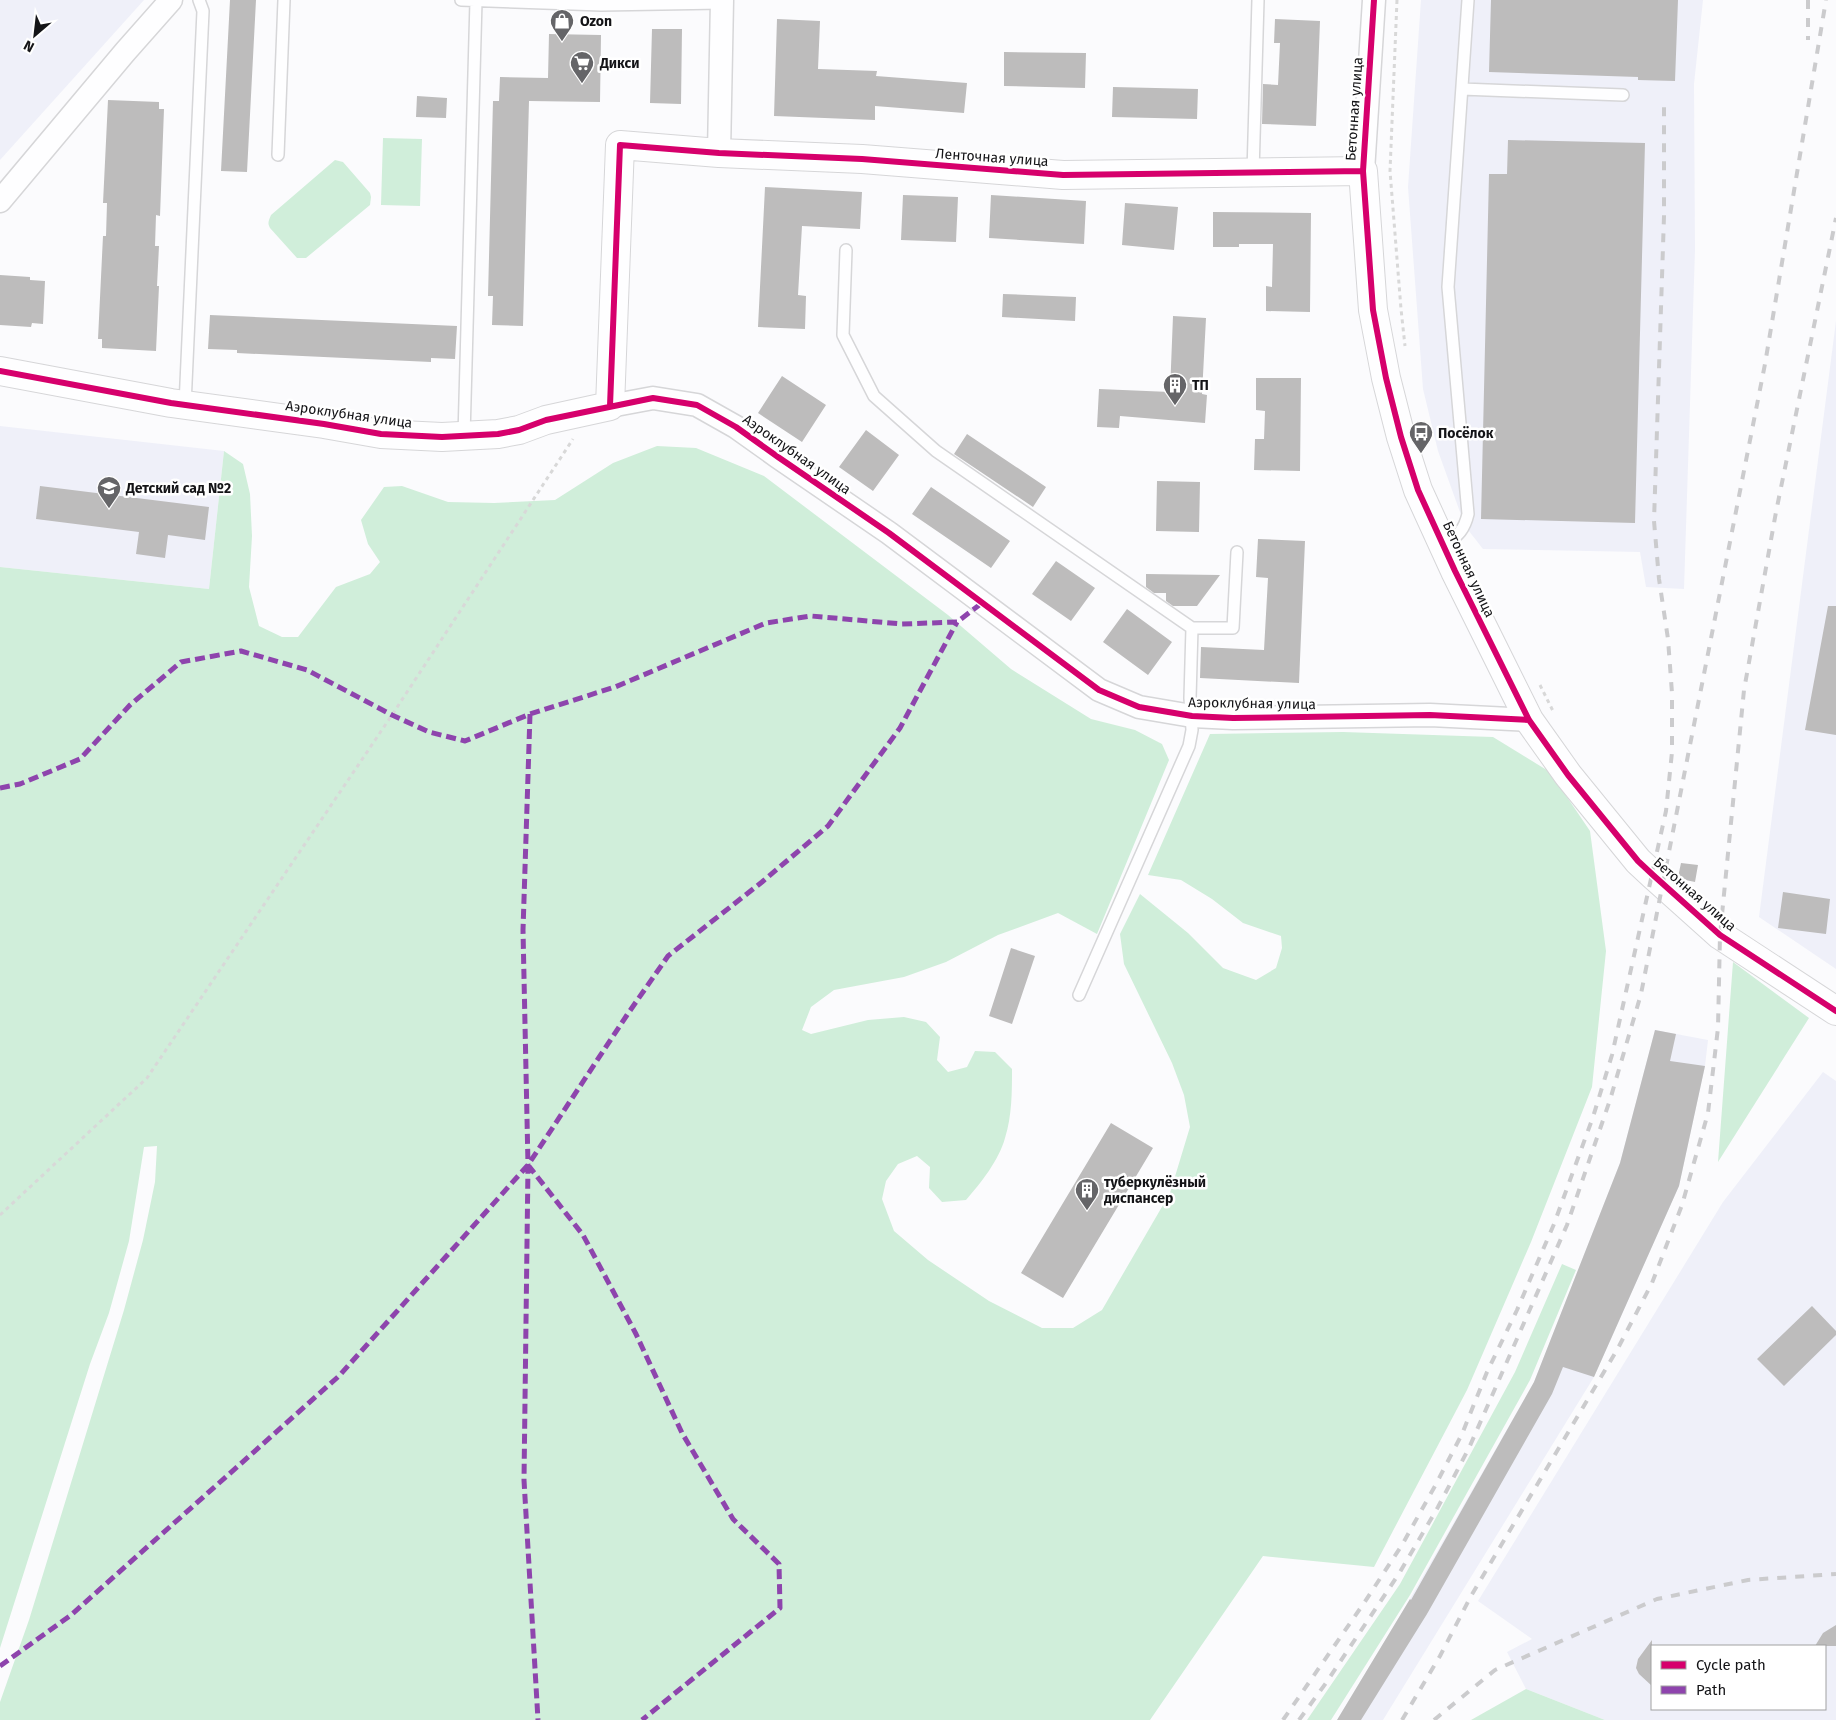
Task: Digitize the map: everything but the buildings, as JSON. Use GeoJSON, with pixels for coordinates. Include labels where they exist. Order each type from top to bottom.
{"type":"FeatureCollection","features":[{"type":"Feature","properties":{"kind":"street"},"geometry":{"type":"LineString","coordinates":[[0,201],[171,0]]}},
{"type":"Feature","properties":{"kind":"street","name":"Бетонная улица"},"geometry":{"type":"LineString","coordinates":[[1374,0],[1363,171],[1372,310],[1384,370],[1401,437],[1418,490],[1529,720],[1568,775],[1638,861],[1720,935],[1836,1011]]}},
{"type":"Feature","properties":{"kind":"street"},"geometry":{"type":"LineString","coordinates":[[719,153],[722,2]]}},
{"type":"Feature","properties":{"kind":"street","name":"Ленточная улица"},"geometry":{"type":"LineString","coordinates":[[602,408],[620,145],[719,153],[862,159],[1063,175],[1363,171]]}},
{"type":"Feature","properties":{"kind":"street","name":"Аэроклубная улица"},"geometry":{"type":"LineString","coordinates":[[0,371],[185,405],[324,424],[381,434],[442,437],[498,434],[519,430],[546,420],[654,398],[697,405],[736,427],[889,533],[1099,690],[1140,707],[1192,716],[1233,718],[1430,715],[1529,720]]}},
{"type":"Feature","properties":{"kind":"lane"},"geometry":{"type":"LineString","coordinates":[[185,405],[204,11],[199,0]]}},
{"type":"Feature","properties":{"kind":"lane"},"geometry":{"type":"LineString","coordinates":[[278,155],[284,0]]}},
{"type":"Feature","properties":{"kind":"lane"},"geometry":{"type":"LineString","coordinates":[[461,0],[601,5],[722,2]]}},
{"type":"Feature","properties":{"kind":"lane"},"geometry":{"type":"LineString","coordinates":[[464,436],[476,0]]}},
{"type":"Feature","properties":{"kind":"lane"},"geometry":{"type":"LineString","coordinates":[[1252,172],[1258,0]]}},
{"type":"Feature","properties":{"kind":"lane"},"geometry":{"type":"LineString","coordinates":[[1444,546],[1458,536],[1465,526],[1468,514],[1448,287],[1468,0]]}},
{"type":"Feature","properties":{"kind":"lane"},"geometry":{"type":"LineString","coordinates":[[1462,89],[1623,96]]}},
{"type":"Feature","properties":{"kind":"lane"},"geometry":{"type":"LineString","coordinates":[[846,250],[843,335],[874,396],[936,451],[1192,628],[1233,628],[1238,552]]}},
{"type":"Feature","properties":{"kind":"lane"},"geometry":{"type":"LineString","coordinates":[[1080,995],[1189,746],[1192,730],[1190,698],[1192,628]]}},
{"type":"Feature","properties":{"kind":"path"},"geometry":{"type":"LineString","coordinates":[[1398,0],[1390,171],[1405,347]]}},
{"type":"Feature","properties":{"kind":"path"},"geometry":{"type":"LineString","coordinates":[[0,1215],[147,1078],[382,731],[568,446],[602,408]]}},
{"type":"Feature","properties":{"kind":"path"},"geometry":{"type":"LineString","coordinates":[[1538,681],[1555,715]]}},
{"type":"Feature","properties":{"kind":"shaded area"},"geometry":{"type":"Polygon","coordinates":[[[0,0],[144,0],[0,160],[0,0]]]}},
{"type":"Feature","properties":{"kind":"shaded area"},"geometry":{"type":"Polygon","coordinates":[[[1421,0],[1703,0],[1694,84],[1695,250],[1684,589],[1646,587],[1640,552],[1483,549],[1465,526],[1438,451],[1423,389],[1408,187],[1421,0]]]}},
{"type":"Feature","properties":{"kind":"shaded area"},"geometry":{"type":"Polygon","coordinates":[[[1836,321],[1836,969],[1759,917],[1836,321]]]}},
{"type":"Feature","properties":{"kind":"shaded area","name":"Детский сад №2"},"geometry":{"type":"Polygon","coordinates":[[[0,426],[224,451],[209,589],[0,567],[0,426]]]}},
{"type":"Feature","properties":{"kind":"shaded area"},"geometry":{"type":"Polygon","coordinates":[[[1655,1030],[1708,1040],[1705,1066],[1679,1186],[1594,1377],[1383,1720],[1337,1720],[1410,1599],[1534,1382],[1620,1163],[1655,1030]]]}},
{"type":"Feature","properties":{"kind":"shaded area"},"geometry":{"type":"Polygon","coordinates":[[[1823,1072],[1836,1081],[1836,1720],[1605,1720],[1526,1689],[1507,1652],[1532,1639],[1478,1601],[1723,1202],[1823,1072]]]}},
{"type":"Feature","properties":{"kind":"green space"},"geometry":{"type":"Polygon","coordinates":[[[383,138],[422,139],[420,206],[381,205],[383,138]]]}},
{"type":"Feature","properties":{"kind":"green space"},"geometry":{"type":"Polygon","coordinates":[[[335,160],[343,162],[370,193],[370,205],[306,258],[297,258],[270,228],[268,223],[271,215],[335,160]]]}},
{"type":"Feature","properties":{"kind":"green space"},"geometry":{"type":"Polygon","coordinates":[[[657,446],[696,448],[764,476],[948,615],[1011,669],[1091,719],[1135,730],[1162,744],[1169,760],[1097,934],[1058,913],[998,935],[946,962],[904,977],[834,990],[811,1007],[802,1030],[811,1034],[868,1020],[904,1017],[926,1022],[940,1037],[937,1060],[948,1072],[967,1067],[975,1051],[995,1052],[1012,1069],[1010,1113],[1002,1146],[989,1171],[966,1200],[942,1202],[929,1188],[930,1167],[917,1156],[898,1164],[886,1181],[882,1199],[894,1231],[928,1260],[989,1301],[1042,1328],[1073,1328],[1102,1310],[1170,1193],[1190,1127],[1184,1095],[1172,1063],[1124,964],[1120,934],[1140,894],[1188,933],[1223,968],[1256,980],[1276,968],[1282,948],[1281,936],[1243,923],[1212,899],[1181,880],[1148,875],[1210,734],[1343,732],[1493,737],[1550,772],[1590,831],[1606,951],[1592,1087],[1531,1242],[1467,1390],[1374,1567],[1263,1556],[1150,1720],[0,1720],[0,1702],[29,1620],[124,1310],[143,1240],[155,1182],[157,1146],[144,1147],[129,1241],[109,1313],[90,1364],[0,1648],[0,567],[209,589],[224,451],[243,464],[250,494],[252,536],[249,587],[259,626],[282,637],[298,637],[336,587],[370,574],[380,562],[368,544],[361,520],[384,487],[402,486],[448,502],[494,503],[555,500],[613,463],[657,446]]]}},
{"type":"Feature","properties":{"kind":"green space"},"geometry":{"type":"Polygon","coordinates":[[[1733,962],[1809,1018],[1718,1162],[1733,962]]]}},
{"type":"Feature","properties":{"kind":"green space"},"geometry":{"type":"Polygon","coordinates":[[[1562,1264],[1576,1270],[1530,1380],[1410,1595],[1331,1720],[1307,1720],[1400,1584],[1515,1372],[1562,1264]]]}},
{"type":"Feature","properties":{"kind":"green space"},"geometry":{"type":"Polygon","coordinates":[[[1526,1689],[1605,1720],[1471,1720],[1526,1689]]]}},
{"type":"Feature","properties":{"kind":"railway"},"geometry":{"type":"LineString","coordinates":[[1808,0],[1808,40]]}},
{"type":"Feature","properties":{"kind":"railway"},"geometry":{"type":"LineString","coordinates":[[1299,1720],[1400,1572],[1438,1507],[1469,1448],[1567,1225],[1610,1100],[1641,994],[1765,364],[1826,0]]}},
{"type":"Feature","properties":{"kind":"railway"},"geometry":{"type":"LineString","coordinates":[[1283,1720],[1402,1545],[1462,1434],[1487,1372],[1517,1310],[1554,1224],[1593,1117],[1612,1055],[1666,811],[1672,752],[1672,693],[1668,639],[1659,579],[1654,521],[1664,216],[1664,100]]}},
{"type":"Feature","properties":{"kind":"railway"},"geometry":{"type":"LineString","coordinates":[[1402,1720],[1440,1656],[1471,1596],[1617,1350],[1652,1283],[1682,1205],[1708,1113],[1718,1028],[1720,935],[1744,690],[1776,512],[1836,218]]}},
{"type":"Feature","properties":{"kind":"railway"},"geometry":{"type":"LineString","coordinates":[[1434,1720],[1495,1670],[1657,1599],[1748,1580],[1836,1574]]}},
{"type":"Feature","properties":{"kind":"marked path"},"geometry":{"type":"LineString","coordinates":[[0,788],[20,784],[80,759],[130,705],[181,662],[241,651],[307,670],[392,715],[429,732],[465,741],[530,714],[615,687],[766,623],[811,616],[902,624],[957,622],[982,603]]}},
{"type":"Feature","properties":{"kind":"marked path"},"geometry":{"type":"LineString","coordinates":[[0,1666],[71,1615],[339,1376],[528,1165],[668,956],[762,882],[828,826],[900,728],[957,622]]}},
{"type":"Feature","properties":{"kind":"marked path"},"geometry":{"type":"LineString","coordinates":[[530,714],[523,930],[528,1165],[524,1480],[538,1720]]}},
{"type":"Feature","properties":{"kind":"marked path"},"geometry":{"type":"LineString","coordinates":[[528,1165],[583,1235],[636,1334],[682,1433],[733,1519],[779,1564],[780,1608],[642,1720]]}},
{"type":"Feature","properties":{"kind":"cycle path"},"geometry":{"type":"LineString","coordinates":[[1374,0],[1363,171],[1373,310],[1386,378],[1401,437],[1418,490],[1455,571],[1529,720],[1568,775],[1638,861],[1720,935],[1836,1011]]}},
{"type":"Feature","properties":{"kind":"cycle path"},"geometry":{"type":"LineString","coordinates":[[610,406],[620,145],[719,153],[862,159],[1063,175],[1363,171]]}},
{"type":"Feature","properties":{"kind":"cycle path"},"geometry":{"type":"LineString","coordinates":[[0,371],[171,403],[324,424],[381,434],[442,437],[498,434],[519,430],[546,420],[653,398],[697,405],[736,427],[889,533],[1099,690],[1139,707],[1192,716],[1233,718],[1430,715],[1529,720]]}},
{"type":"Feature","properties":{"kind":"place","name":"Ozon"},"geometry":{"type":"Point","coordinates":[562,42]}},
{"type":"Feature","properties":{"kind":"place","name":"Дикси"},"geometry":{"type":"Point","coordinates":[582,84]}},
{"type":"Feature","properties":{"kind":"place","name":"ТП"},"geometry":{"type":"Point","coordinates":[1175,406]}},
{"type":"Feature","properties":{"kind":"place","name":"Посёлок"},"geometry":{"type":"Point","coordinates":[1421,454]}},
{"type":"Feature","properties":{"kind":"place","name":"Детский сад №2"},"geometry":{"type":"Point","coordinates":[109,509]}},
{"type":"Feature","properties":{"kind":"place","name":"туберкулёзный диспансер"},"geometry":{"type":"Point","coordinates":[1087,1211]}}]}
